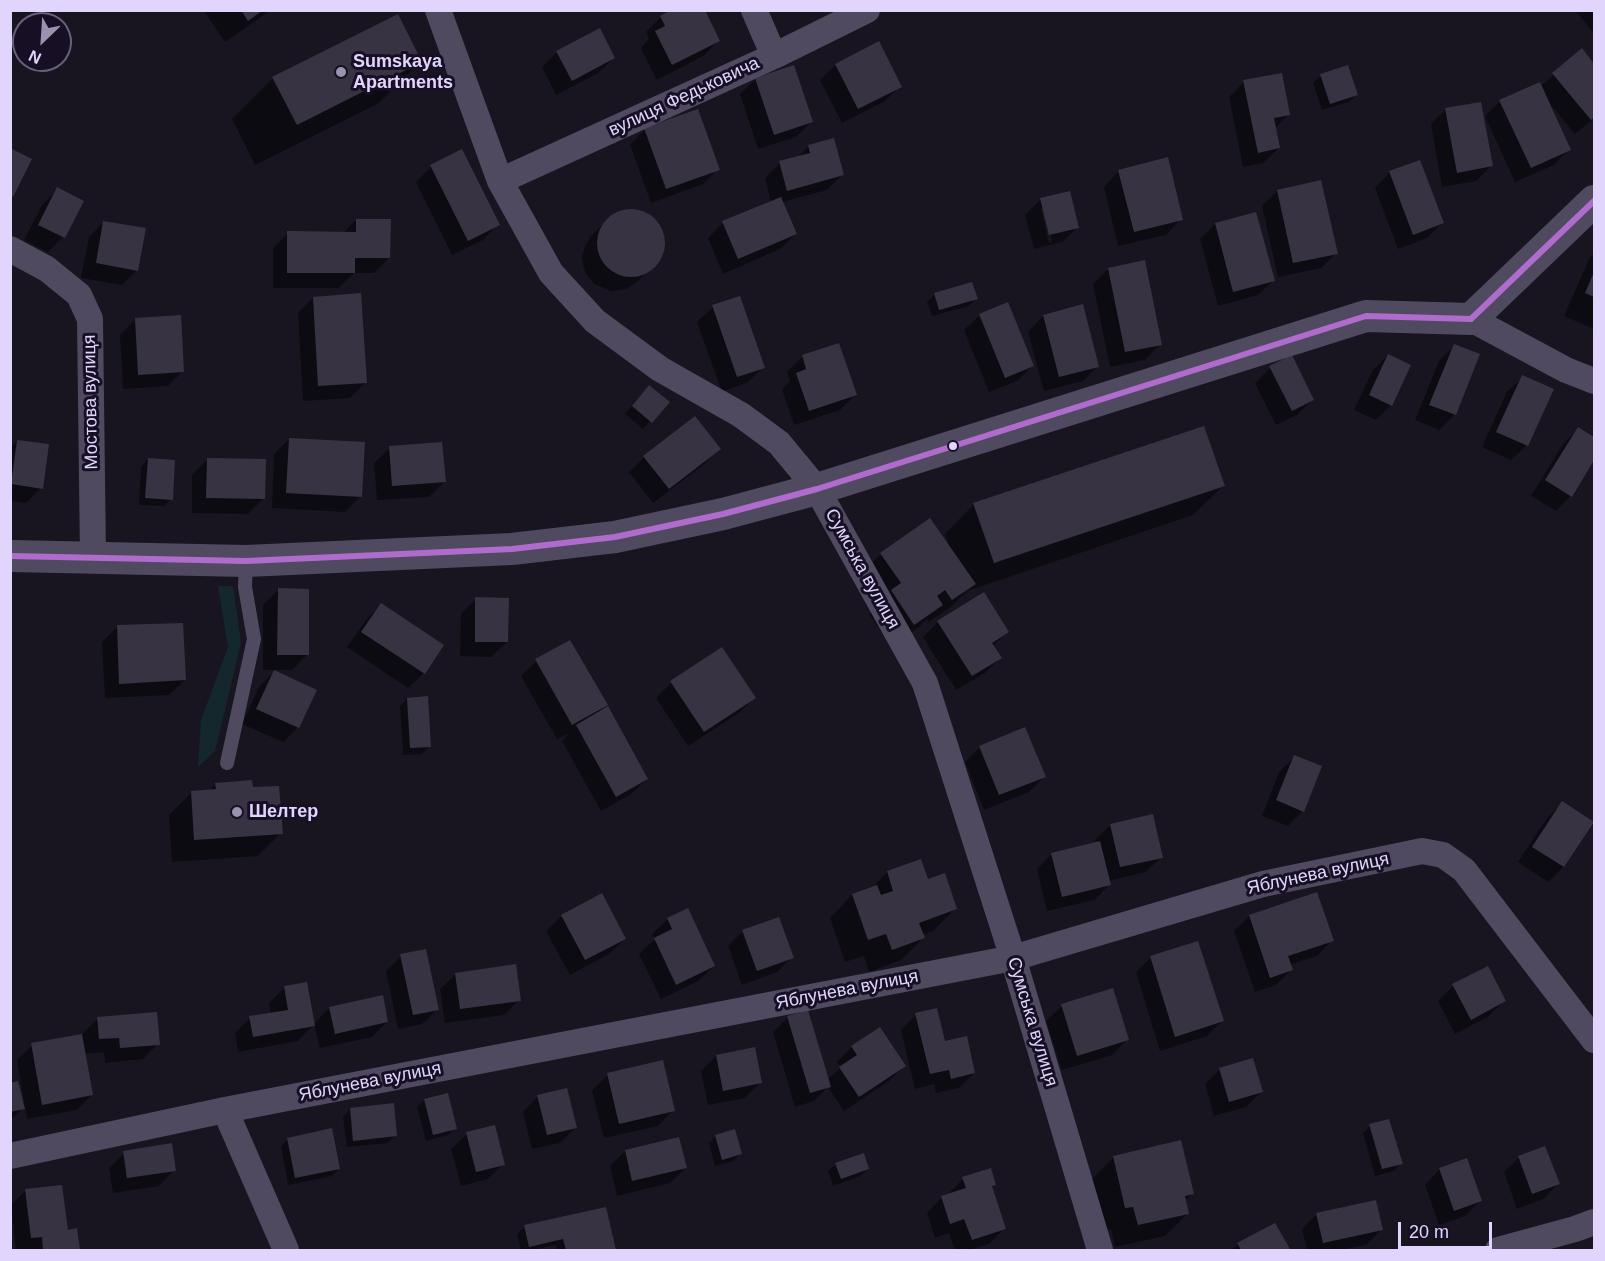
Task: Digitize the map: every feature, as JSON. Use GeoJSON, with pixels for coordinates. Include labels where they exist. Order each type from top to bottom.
{"type":"FeatureCollection","features":[{"type":"Feature","properties":{"kind":"street","name":"Сумська вулиця"},"geometry":{"type":"LineString","coordinates":[[438,10],[500,181],[552,273],[595,321],[660,369],[741,415],[779,443],[817,489],[925,683],[1013,958],[1100,1251]]}},
{"type":"Feature","properties":{"kind":"street"},"geometry":{"type":"LineString","coordinates":[[754,10],[774,56]]}},
{"type":"Feature","properties":{"kind":"street","name":"вулиця Федьковича"},"geometry":{"type":"LineString","coordinates":[[500,181],[774,56],[867,10]]}},
{"type":"Feature","properties":{"kind":"street"},"geometry":{"type":"LineString","coordinates":[[1471,320],[1594,201]]}},
{"type":"Feature","properties":{"kind":"street","name":"Мостова вулиця"},"geometry":{"type":"LineString","coordinates":[[10,249],[47,269],[79,295],[90,319],[93,558]]}},
{"type":"Feature","properties":{"kind":"street"},"geometry":{"type":"LineString","coordinates":[[10,556],[246,561],[512,549],[615,537],[723,514],[817,489],[1366,316],[1471,320],[1594,381]]}},
{"type":"Feature","properties":{"kind":"street","name":"Яблунева вулиця"},"geometry":{"type":"LineString","coordinates":[[10,1156],[225,1110],[1013,958],[1263,885],[1422,851],[1443,855],[1464,870],[1594,1040]]}},
{"type":"Feature","properties":{"kind":"street"},"geometry":{"type":"LineString","coordinates":[[225,1110],[286,1251]]}},
{"type":"Feature","properties":{"kind":"street"},"geometry":{"type":"LineString","coordinates":[[1498,1251],[1594,1222]]}},
{"type":"Feature","properties":{"kind":"lane"},"geometry":{"type":"LineString","coordinates":[[227,763],[254,639],[245,587],[246,561]]}},
{"type":"Feature","properties":{"kind":"green space"},"geometry":{"type":"Polygon","coordinates":[[[218,586],[233,586],[241,643],[215,751],[198,767],[201,720],[228,647],[218,586]]]}},
{"type":"Feature","properties":{"kind":"building"},"geometry":{"type":"Polygon","coordinates":[[[241,10],[263,10],[248,21],[241,10]]]}},
{"type":"Feature","properties":{"kind":"building"},"geometry":{"type":"Polygon","coordinates":[[[671,10],[705,10],[720,41],[672,65],[655,31],[665,26],[660,16],[671,10]]]}},
{"type":"Feature","properties":{"kind":"building","name":"Sumskaya Apartments"},"geometry":{"type":"Polygon","coordinates":[[[398,14],[422,62],[297,125],[272,77],[398,14]]]}},
{"type":"Feature","properties":{"kind":"building"},"geometry":{"type":"Polygon","coordinates":[[[600,28],[615,58],[572,81],[556,51],[600,28]]]}},
{"type":"Feature","properties":{"kind":"building"},"geometry":{"type":"Polygon","coordinates":[[[879,41],[902,87],[858,109],[835,64],[879,41]]]}},
{"type":"Feature","properties":{"kind":"building"},"geometry":{"type":"Polygon","coordinates":[[[1582,48],[1594,64],[1594,117],[1591,120],[1552,73],[1582,48]]]}},
{"type":"Feature","properties":{"kind":"building"},"geometry":{"type":"Polygon","coordinates":[[[794,65],[813,122],[774,135],[755,78],[794,65]]]}},
{"type":"Feature","properties":{"kind":"building"},"geometry":{"type":"Polygon","coordinates":[[[1348,65],[1358,95],[1330,104],[1320,74],[1348,65]]]}},
{"type":"Feature","properties":{"kind":"building"},"geometry":{"type":"Polygon","coordinates":[[[1282,73],[1290,115],[1274,118],[1280,148],[1258,153],[1243,80],[1282,73]]]}},
{"type":"Feature","properties":{"kind":"building"},"geometry":{"type":"Polygon","coordinates":[[[1540,82],[1571,150],[1531,168],[1499,100],[1540,82]]]}},
{"type":"Feature","properties":{"kind":"building"},"geometry":{"type":"Polygon","coordinates":[[[1481,102],[1493,166],[1457,173],[1445,108],[1481,102]]]}},
{"type":"Feature","properties":{"kind":"building"},"geometry":{"type":"Polygon","coordinates":[[[698,109],[720,170],[666,189],[644,128],[698,109]]]}},
{"type":"Feature","properties":{"kind":"building"},"geometry":{"type":"Polygon","coordinates":[[[834,138],[844,175],[787,191],[779,161],[810,153],[808,145],[834,138]]]}},
{"type":"Feature","properties":{"kind":"building"},"geometry":{"type":"Polygon","coordinates":[[[10,148],[32,159],[13,197],[10,195],[10,148]]]}},
{"type":"Feature","properties":{"kind":"building"},"geometry":{"type":"Polygon","coordinates":[[[462,149],[500,225],[468,241],[430,165],[462,149]]]}},
{"type":"Feature","properties":{"kind":"building"},"geometry":{"type":"Polygon","coordinates":[[[1168,157],[1183,220],[1134,232],[1118,170],[1168,157]]]}},
{"type":"Feature","properties":{"kind":"building"},"geometry":{"type":"Polygon","coordinates":[[[1420,160],[1444,223],[1413,235],[1389,171],[1420,160]]]}},
{"type":"Feature","properties":{"kind":"building"},"geometry":{"type":"Polygon","coordinates":[[[1321,180],[1338,254],[1293,263],[1277,190],[1321,180]]]}},
{"type":"Feature","properties":{"kind":"building"},"geometry":{"type":"Polygon","coordinates":[[[57,187],[84,201],[65,238],[38,225],[57,187]]]}},
{"type":"Feature","properties":{"kind":"building"},"geometry":{"type":"Polygon","coordinates":[[[1070,191],[1079,228],[1049,235],[1040,198],[1070,191]]]}},
{"type":"Feature","properties":{"kind":"building"},"geometry":{"type":"Polygon","coordinates":[[[781,197],[797,234],[738,259],[722,221],[781,197]]]}},
{"type":"Feature","properties":{"kind":"building"},"geometry":{"type":"Polygon","coordinates":[[[631,209],[644,212],[655,219],[662,230],[665,243],[662,256],[655,267],[644,274],[631,277],[618,274],[607,267],[600,256],[597,243],[600,230],[607,219],[618,212],[631,209]]]}},
{"type":"Feature","properties":{"kind":"building"},"geometry":{"type":"Polygon","coordinates":[[[1256,212],[1275,281],[1233,292],[1215,223],[1256,212]]]}},
{"type":"Feature","properties":{"kind":"building"},"geometry":{"type":"Polygon","coordinates":[[[356,219],[391,219],[390,258],[355,258],[355,273],[287,273],[287,231],[356,232],[356,219]]]}},
{"type":"Feature","properties":{"kind":"building"},"geometry":{"type":"Polygon","coordinates":[[[103,221],[146,228],[138,271],[96,263],[103,221]]]}},
{"type":"Feature","properties":{"kind":"building"},"geometry":{"type":"Polygon","coordinates":[[[1145,260],[1162,345],[1125,352],[1108,268],[1145,260]]]}},
{"type":"Feature","properties":{"kind":"building"},"geometry":{"type":"Polygon","coordinates":[[[1594,272],[1594,297],[1585,293],[1594,272]]]}},
{"type":"Feature","properties":{"kind":"building"},"geometry":{"type":"Polygon","coordinates":[[[972,282],[978,299],[939,310],[934,293],[972,282]]]}},
{"type":"Feature","properties":{"kind":"building"},"geometry":{"type":"Polygon","coordinates":[[[361,293],[367,383],[318,386],[313,297],[361,293]]]}},
{"type":"Feature","properties":{"kind":"building"},"geometry":{"type":"Polygon","coordinates":[[[740,296],[765,368],[737,377],[712,305],[740,296]]]}},
{"type":"Feature","properties":{"kind":"building"},"geometry":{"type":"Polygon","coordinates":[[[1008,302],[1034,366],[1005,378],[979,314],[1008,302]]]}},
{"type":"Feature","properties":{"kind":"building"},"geometry":{"type":"Polygon","coordinates":[[[1083,304],[1099,367],[1059,377],[1043,315],[1083,304]]]}},
{"type":"Feature","properties":{"kind":"building"},"geometry":{"type":"Polygon","coordinates":[[[181,315],[184,372],[138,375],[135,318],[181,315]]]}},
{"type":"Feature","properties":{"kind":"building"},"geometry":{"type":"Polygon","coordinates":[[[839,343],[857,395],[809,411],[796,373],[806,369],[802,355],[839,343]]]}},
{"type":"Feature","properties":{"kind":"building"},"geometry":{"type":"Polygon","coordinates":[[[1454,344],[1480,354],[1456,415],[1429,405],[1454,344]]]}},
{"type":"Feature","properties":{"kind":"building"},"geometry":{"type":"Polygon","coordinates":[[[1388,354],[1411,365],[1392,406],[1369,395],[1388,354]]]}},
{"type":"Feature","properties":{"kind":"building"},"geometry":{"type":"Polygon","coordinates":[[[1292,355],[1314,400],[1292,411],[1269,366],[1292,355]]]}},
{"type":"Feature","properties":{"kind":"building"},"geometry":{"type":"Polygon","coordinates":[[[1522,375],[1554,389],[1528,446],[1496,432],[1522,375]]]}},
{"type":"Feature","properties":{"kind":"building"},"geometry":{"type":"Polygon","coordinates":[[[649,385],[670,402],[652,423],[632,406],[649,385]]]}},
{"type":"Feature","properties":{"kind":"building"},"geometry":{"type":"Polygon","coordinates":[[[695,416],[721,449],[669,489],[643,456],[695,416]]]}},
{"type":"Feature","properties":{"kind":"building"},"geometry":{"type":"Polygon","coordinates":[[[1204,426],[1225,486],[994,563],[973,503],[1204,426]]]}},
{"type":"Feature","properties":{"kind":"building"},"geometry":{"type":"Polygon","coordinates":[[[1578,427],[1594,437],[1594,460],[1572,497],[1545,480],[1578,427]]]}},
{"type":"Feature","properties":{"kind":"building"},"geometry":{"type":"Polygon","coordinates":[[[289,438],[365,442],[362,497],[286,493],[289,438]]]}},
{"type":"Feature","properties":{"kind":"building"},"geometry":{"type":"Polygon","coordinates":[[[17,440],[49,444],[43,489],[11,484],[17,440]]]}},
{"type":"Feature","properties":{"kind":"building"},"geometry":{"type":"Polygon","coordinates":[[[442,442],[446,482],[392,486],[389,446],[442,442]]]}},
{"type":"Feature","properties":{"kind":"building"},"geometry":{"type":"Polygon","coordinates":[[[148,458],[175,460],[173,500],[145,498],[148,458]]]}},
{"type":"Feature","properties":{"kind":"building"},"geometry":{"type":"Polygon","coordinates":[[[207,458],[266,459],[265,499],[206,498],[207,458]]]}},
{"type":"Feature","properties":{"kind":"building"},"geometry":{"type":"Polygon","coordinates":[[[930,518],[976,584],[952,600],[945,590],[937,596],[943,605],[914,625],[891,590],[901,583],[880,553],[930,518]]]}},
{"type":"Feature","properties":{"kind":"building"},"geometry":{"type":"Polygon","coordinates":[[[278,588],[309,589],[309,655],[277,655],[278,588]]]}},
{"type":"Feature","properties":{"kind":"building"},"geometry":{"type":"Polygon","coordinates":[[[984,592],[1009,632],[992,643],[1002,658],[972,676],[937,621],[984,592]]]}},
{"type":"Feature","properties":{"kind":"building"},"geometry":{"type":"Polygon","coordinates":[[[475,597],[509,598],[508,642],[475,642],[475,597]]]}},
{"type":"Feature","properties":{"kind":"building"},"geometry":{"type":"Polygon","coordinates":[[[381,603],[444,645],[425,674],[361,632],[381,603]]]}},
{"type":"Feature","properties":{"kind":"building"},"geometry":{"type":"Polygon","coordinates":[[[183,623],[186,680],[119,684],[117,625],[183,623]]]}},
{"type":"Feature","properties":{"kind":"building"},"geometry":{"type":"Polygon","coordinates":[[[570,640],[608,705],[572,725],[535,659],[570,640]]]}},
{"type":"Feature","properties":{"kind":"building"},"geometry":{"type":"Polygon","coordinates":[[[722,647],[756,698],[704,732],[670,681],[722,647]]]}},
{"type":"Feature","properties":{"kind":"building"},"geometry":{"type":"Polygon","coordinates":[[[274,670],[317,690],[299,728],[256,709],[274,670]]]}},
{"type":"Feature","properties":{"kind":"building"},"geometry":{"type":"Polygon","coordinates":[[[428,696],[431,747],[410,748],[407,698],[428,696]]]}},
{"type":"Feature","properties":{"kind":"building"},"geometry":{"type":"Polygon","coordinates":[[[608,706],[648,779],[616,797],[576,725],[608,706]]]}},
{"type":"Feature","properties":{"kind":"building"},"geometry":{"type":"Polygon","coordinates":[[[1025,727],[1046,777],[999,795],[979,746],[1025,727]]]}},
{"type":"Feature","properties":{"kind":"building"},"geometry":{"type":"Polygon","coordinates":[[[1294,755],[1322,766],[1304,812],[1276,800],[1294,755]]]}},
{"type":"Feature","properties":{"kind":"building","name":"Шелтер"},"geometry":{"type":"Polygon","coordinates":[[[252,780],[253,787],[279,786],[283,834],[194,840],[191,791],[216,789],[215,783],[252,780]]]}},
{"type":"Feature","properties":{"kind":"building"},"geometry":{"type":"Polygon","coordinates":[[[1562,801],[1594,822],[1564,867],[1532,847],[1562,801]]]}},
{"type":"Feature","properties":{"kind":"building"},"geometry":{"type":"Polygon","coordinates":[[[1153,814],[1163,858],[1120,867],[1110,824],[1153,814]]]}},
{"type":"Feature","properties":{"kind":"building"},"geometry":{"type":"Polygon","coordinates":[[[1100,841],[1111,885],[1062,897],[1051,853],[1100,841]]]}},
{"type":"Feature","properties":{"kind":"building"},"geometry":{"type":"Polygon","coordinates":[[[921,859],[928,879],[945,873],[957,909],[919,923],[925,938],[892,950],[886,934],[868,940],[852,894],[877,885],[881,895],[893,891],[887,871],[921,859]]]}},
{"type":"Feature","properties":{"kind":"building"},"geometry":{"type":"Polygon","coordinates":[[[1317,892],[1334,941],[1288,956],[1293,970],[1270,978],[1249,915],[1317,892]]]}},
{"type":"Feature","properties":{"kind":"building"},"geometry":{"type":"Polygon","coordinates":[[[602,893],[626,939],[585,960],[561,915],[602,893]]]}},
{"type":"Feature","properties":{"kind":"building"},"geometry":{"type":"Polygon","coordinates":[[[688,908],[715,966],[676,985],[654,938],[672,929],[667,918],[688,908]]]}},
{"type":"Feature","properties":{"kind":"building"},"geometry":{"type":"Polygon","coordinates":[[[779,917],[794,958],[757,971],[742,930],[779,917]]]}},
{"type":"Feature","properties":{"kind":"building"},"geometry":{"type":"Polygon","coordinates":[[[1198,941],[1224,1021],[1175,1037],[1150,956],[1198,941]]]}},
{"type":"Feature","properties":{"kind":"building"},"geometry":{"type":"Polygon","coordinates":[[[426,949],[439,1010],[413,1015],[400,954],[426,949]]]}},
{"type":"Feature","properties":{"kind":"building"},"geometry":{"type":"Polygon","coordinates":[[[516,964],[521,1001],[460,1009],[455,973],[516,964]]]}},
{"type":"Feature","properties":{"kind":"building"},"geometry":{"type":"Polygon","coordinates":[[[1488,966],[1506,1001],[1471,1020],[1452,984],[1488,966]]]}},
{"type":"Feature","properties":{"kind":"building"},"geometry":{"type":"Polygon","coordinates":[[[307,982],[315,1026],[253,1037],[249,1016],[288,1010],[284,986],[307,982]]]}},
{"type":"Feature","properties":{"kind":"building"},"geometry":{"type":"Polygon","coordinates":[[[1113,988],[1129,1040],[1077,1056],[1061,1004],[1113,988]]]}},
{"type":"Feature","properties":{"kind":"building"},"geometry":{"type":"Polygon","coordinates":[[[383,995],[388,1022],[335,1034],[329,1007],[383,995]]]}},
{"type":"Feature","properties":{"kind":"building"},"geometry":{"type":"Polygon","coordinates":[[[937,1008],[945,1041],[967,1036],[975,1073],[951,1079],[949,1070],[930,1074],[915,1013],[937,1008]]]}},
{"type":"Feature","properties":{"kind":"building"},"geometry":{"type":"Polygon","coordinates":[[[808,1010],[831,1087],[810,1093],[787,1016],[808,1010]]]}},
{"type":"Feature","properties":{"kind":"building"},"geometry":{"type":"Polygon","coordinates":[[[157,1012],[160,1045],[120,1048],[119,1038],[99,1039],[97,1017],[157,1012]]]}},
{"type":"Feature","properties":{"kind":"building"},"geometry":{"type":"Polygon","coordinates":[[[880,1027],[906,1066],[859,1097],[839,1067],[857,1055],[851,1046],[880,1027]]]}},
{"type":"Feature","properties":{"kind":"building"},"geometry":{"type":"Polygon","coordinates":[[[82,1034],[93,1095],[42,1105],[31,1043],[82,1034]]]}},
{"type":"Feature","properties":{"kind":"building"},"geometry":{"type":"Polygon","coordinates":[[[755,1047],[762,1083],[723,1091],[716,1055],[755,1047]]]}},
{"type":"Feature","properties":{"kind":"building"},"geometry":{"type":"Polygon","coordinates":[[[1253,1058],[1263,1092],[1229,1102],[1219,1068],[1253,1058]]]}},
{"type":"Feature","properties":{"kind":"building"},"geometry":{"type":"Polygon","coordinates":[[[663,1060],[675,1111],[619,1124],[607,1073],[663,1060]]]}},
{"type":"Feature","properties":{"kind":"building"},"geometry":{"type":"Polygon","coordinates":[[[18,1081],[25,1109],[10,1112],[10,1083],[18,1081]]]}},
{"type":"Feature","properties":{"kind":"building"},"geometry":{"type":"Polygon","coordinates":[[[567,1088],[577,1128],[547,1135],[537,1095],[567,1088]]]}},
{"type":"Feature","properties":{"kind":"building"},"geometry":{"type":"Polygon","coordinates":[[[448,1093],[457,1129],[433,1135],[424,1099],[448,1093]]]}},
{"type":"Feature","properties":{"kind":"building"},"geometry":{"type":"Polygon","coordinates":[[[394,1103],[397,1136],[353,1141],[350,1108],[394,1103]]]}},
{"type":"Feature","properties":{"kind":"building"},"geometry":{"type":"Polygon","coordinates":[[[1389,1119],[1403,1164],[1382,1169],[1369,1124],[1389,1119]]]}},
{"type":"Feature","properties":{"kind":"building"},"geometry":{"type":"Polygon","coordinates":[[[495,1125],[505,1165],[476,1172],[466,1132],[495,1125]]]}},
{"type":"Feature","properties":{"kind":"building"},"geometry":{"type":"Polygon","coordinates":[[[332,1128],[340,1169],[295,1178],[287,1138],[332,1128]]]}},
{"type":"Feature","properties":{"kind":"building"},"geometry":{"type":"Polygon","coordinates":[[[735,1129],[742,1154],[722,1160],[715,1135],[735,1129]]]}},
{"type":"Feature","properties":{"kind":"building"},"geometry":{"type":"Polygon","coordinates":[[[679,1137],[687,1168],[632,1181],[625,1150],[679,1137]]]}},
{"type":"Feature","properties":{"kind":"building"},"geometry":{"type":"Polygon","coordinates":[[[1181,1140],[1194,1194],[1185,1196],[1189,1214],[1138,1225],[1133,1207],[1125,1208],[1113,1156],[1181,1140]]]}},
{"type":"Feature","properties":{"kind":"building"},"geometry":{"type":"Polygon","coordinates":[[[172,1143],[176,1171],[127,1178],[123,1151],[172,1143]]]}},
{"type":"Feature","properties":{"kind":"building"},"geometry":{"type":"Polygon","coordinates":[[[1545,1146],[1560,1184],[1532,1194],[1518,1156],[1545,1146]]]}},
{"type":"Feature","properties":{"kind":"building"},"geometry":{"type":"Polygon","coordinates":[[[864,1153],[869,1169],[841,1179],[835,1163],[864,1153]]]}},
{"type":"Feature","properties":{"kind":"building"},"geometry":{"type":"Polygon","coordinates":[[[1467,1158],[1482,1201],[1454,1211],[1439,1168],[1467,1158]]]}},
{"type":"Feature","properties":{"kind":"building"},"geometry":{"type":"Polygon","coordinates":[[[991,1168],[996,1185],[992,1186],[1006,1229],[972,1240],[964,1219],[950,1224],[941,1196],[966,1188],[962,1177],[991,1168]]]}},
{"type":"Feature","properties":{"kind":"building"},"geometry":{"type":"Polygon","coordinates":[[[62,1185],[68,1230],[77,1228],[80,1250],[43,1250],[42,1237],[31,1238],[25,1189],[62,1185]]]}},
{"type":"Feature","properties":{"kind":"building"},"geometry":{"type":"Polygon","coordinates":[[[1376,1200],[1383,1230],[1323,1243],[1316,1213],[1376,1200]]]}},
{"type":"Feature","properties":{"kind":"building"},"geometry":{"type":"Polygon","coordinates":[[[606,1207],[616,1250],[566,1250],[563,1239],[529,1247],[524,1225],[606,1207]]]}},
{"type":"Feature","properties":{"kind":"building"},"geometry":{"type":"Polygon","coordinates":[[[1275,1223],[1290,1249],[1241,1250],[1237,1243],[1275,1223]]]}},
{"type":"Feature","properties":{"kind":"transit line"},"geometry":{"type":"LineString","coordinates":[[10,556],[246,561],[512,549],[615,537],[723,514],[817,489],[1366,316],[1471,319],[1594,201]]}},
{"type":"Feature","properties":{"kind":"place","name":"Sumskaya Apartments"},"geometry":{"type":"Point","coordinates":[341,72]}},
{"type":"Feature","properties":{"kind":"place","name":"Шелтер"},"geometry":{"type":"Point","coordinates":[237,812]}}]}
